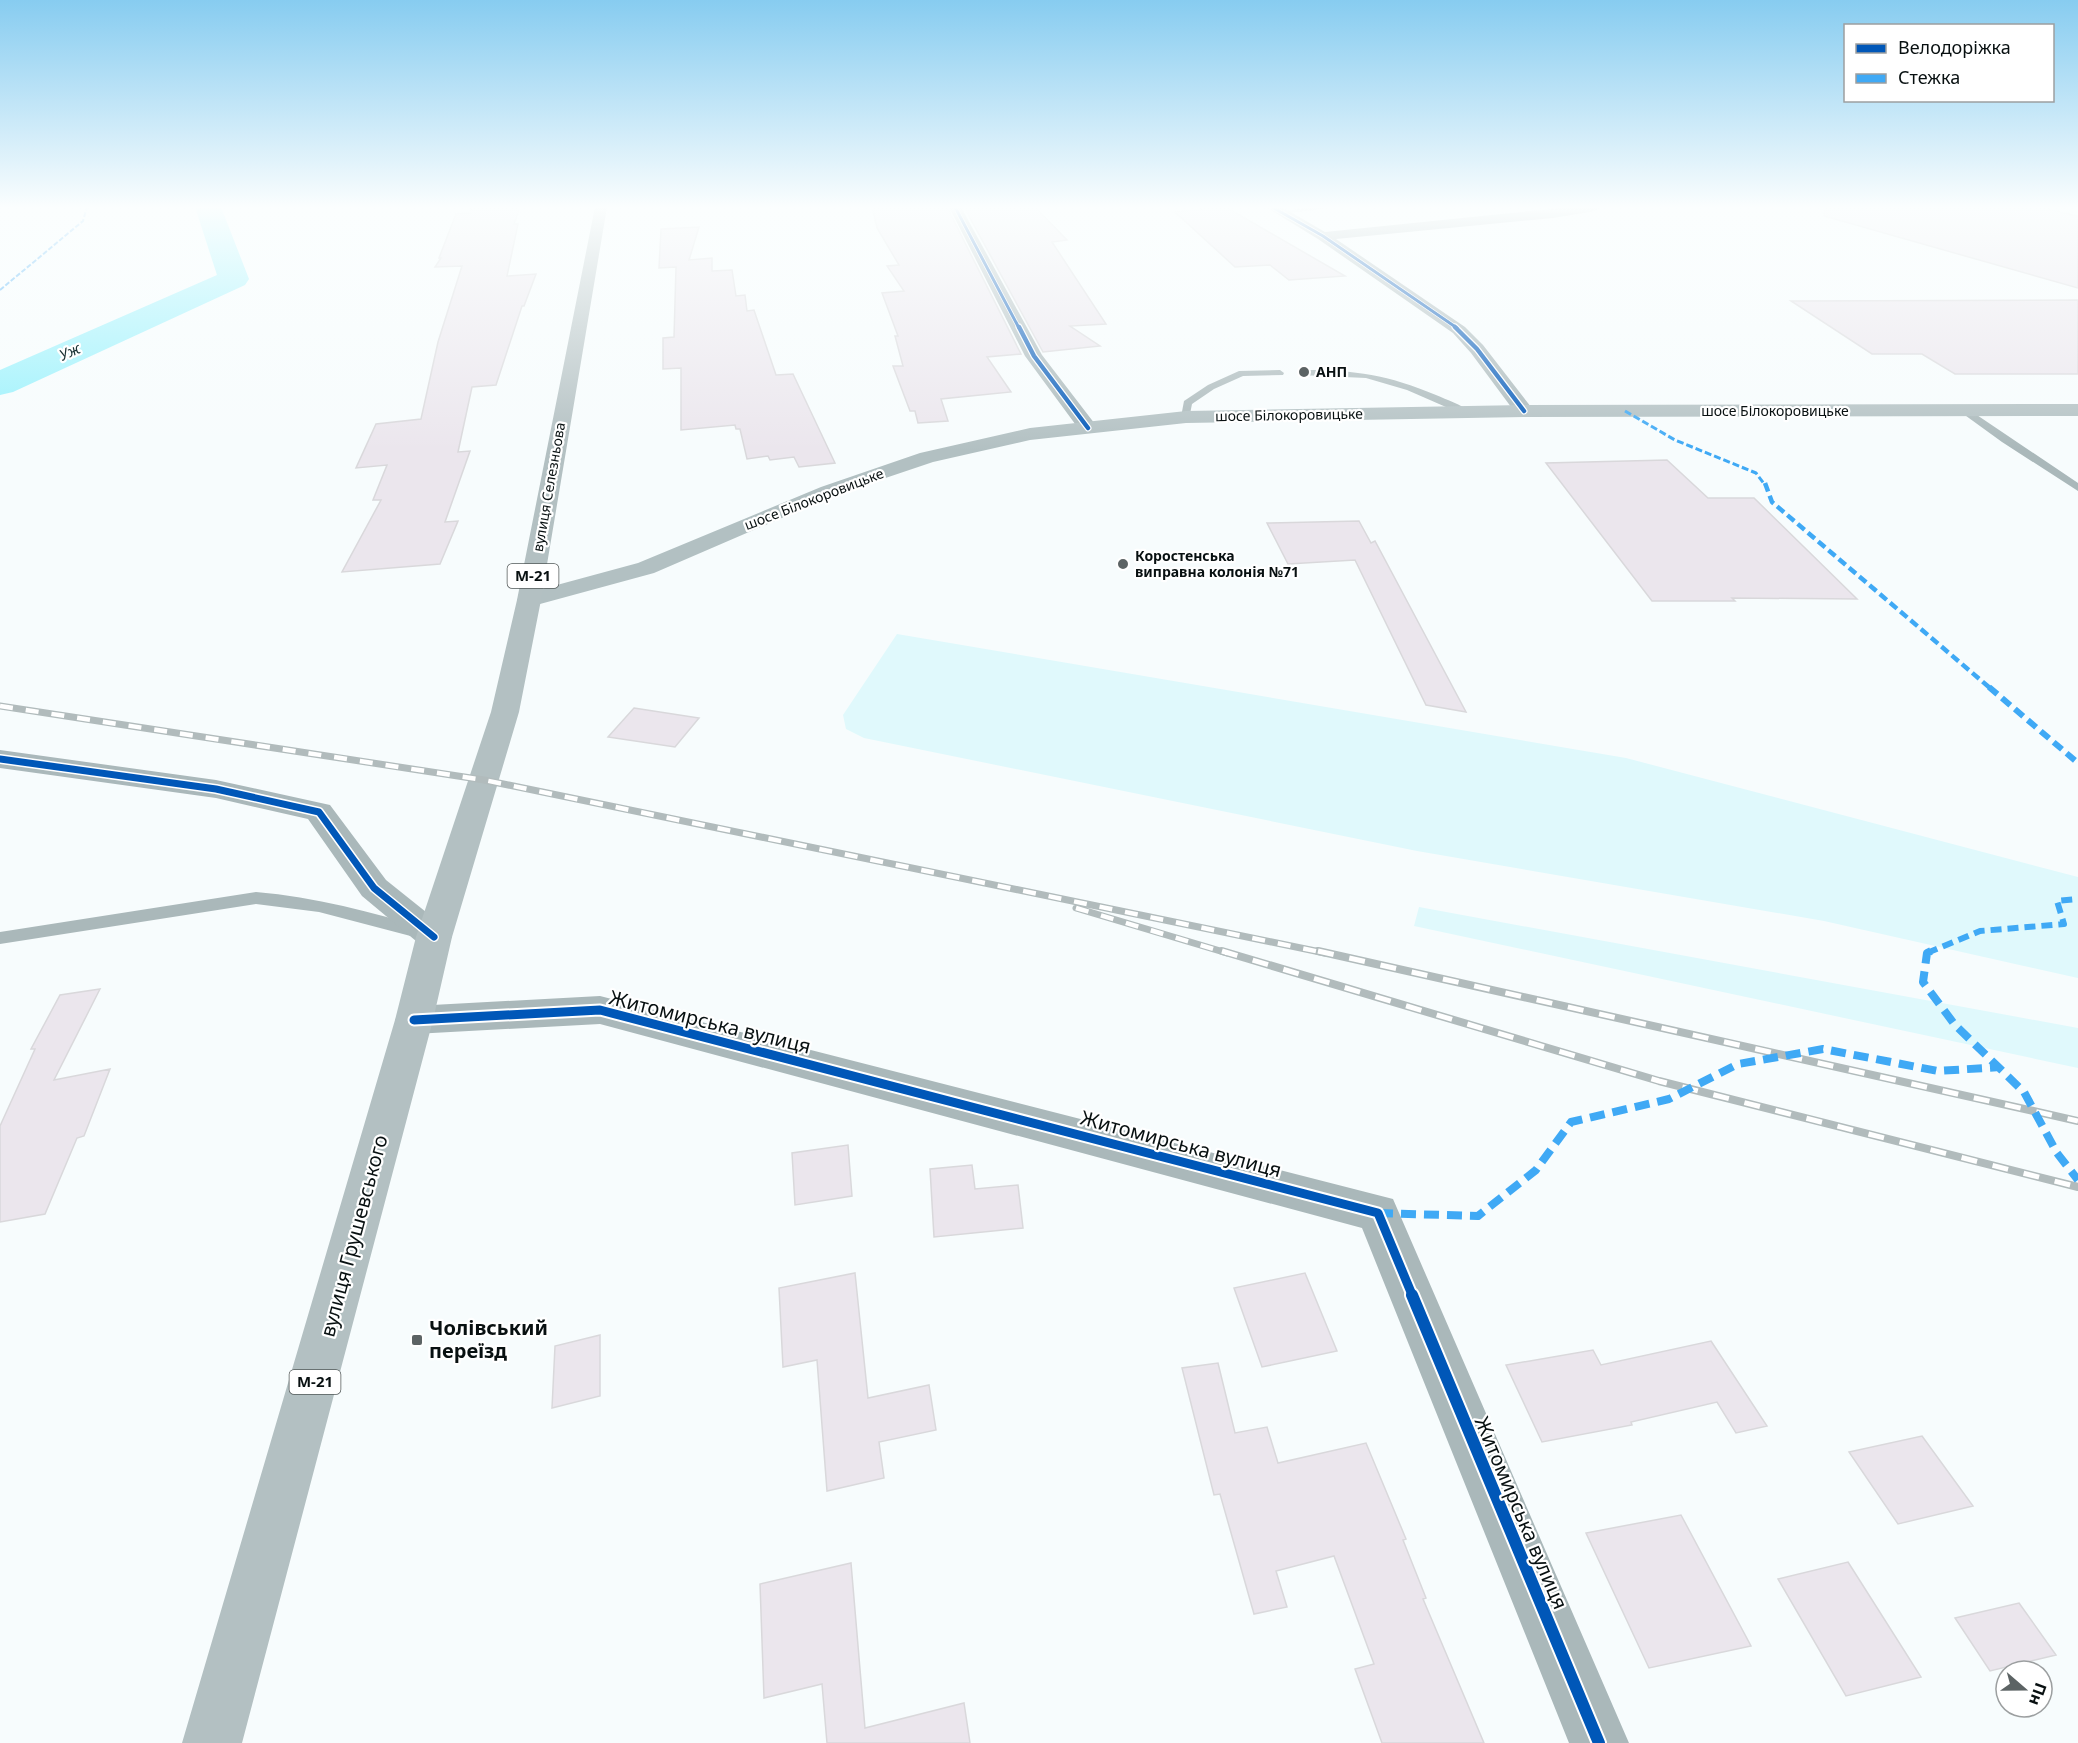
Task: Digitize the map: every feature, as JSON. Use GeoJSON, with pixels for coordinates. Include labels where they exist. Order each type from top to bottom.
{"type":"FeatureCollection","features":[{"type":"Feature","properties":{"kind":"highway","name":"вулиця Селезньова"},"geometry":{"type":"LineString","coordinates":[[434,937],[505,712],[529,600],[586,288]]}},
{"type":"Feature","properties":{"kind":"highway","name":"вулиця Грушевського"},"geometry":{"type":"LineString","coordinates":[[212,1743],[414,1020],[434,937]]}},
{"type":"Feature","properties":{"kind":"main road","name":"шосе Білокоровицьке"},"geometry":{"type":"LineString","coordinates":[[529,600],[646,568],[828,491],[927,457],[1030,434],[1186,417],[1524,411],[2078,410]]}},
{"type":"Feature","properties":{"kind":"street"},"geometry":{"type":"LineString","coordinates":[[998,288],[1034,356],[1088,428]]}},
{"type":"Feature","properties":{"kind":"street"},"geometry":{"type":"LineString","coordinates":[[1401,288],[1459,330],[1477,349],[1524,411]]}},
{"type":"Feature","properties":{"kind":"street"},"geometry":{"type":"LineString","coordinates":[[0,759],[216,789],[319,812],[374,888],[434,937]]}},
{"type":"Feature","properties":{"kind":"street","name":"Житомирська вулиця"},"geometry":{"type":"LineString","coordinates":[[414,1020],[600,1010],[1378,1213],[1599,1743]]}},
{"type":"Feature","properties":{"kind":"lane"},"geometry":{"type":"LineString","coordinates":[[1186,417],[1188,403],[1211,387],[1242,373],[1279,368]]}},
{"type":"Feature","properties":{"kind":"lane"},"geometry":{"type":"LineString","coordinates":[[1302,369],[1352,373],[1380,379],[1428,394],[1465,412]]}},
{"type":"Feature","properties":{"kind":"lane"},"geometry":{"type":"LineString","coordinates":[[1965,411],[2078,488]]}},
{"type":"Feature","properties":{"kind":"lane"},"geometry":{"type":"LineString","coordinates":[[0,938],[256,898],[292,900],[336,909],[434,937]]}},
{"type":"Feature","properties":{"kind":"shaded area"},"geometry":{"type":"Polygon","coordinates":[[[897,634],[1626,758],[2078,877],[2078,978],[1824,921],[1417,851],[864,738],[846,729],[843,715],[897,634]]]}},
{"type":"Feature","properties":{"kind":"shaded area"},"geometry":{"type":"Polygon","coordinates":[[[1419,907],[2078,1028],[2078,1068],[1414,926],[1419,907]]]}},
{"type":"Feature","properties":{"kind":"building"},"geometry":{"type":"Polygon","coordinates":[[[455,288],[531,288],[522,306],[496,385],[472,387],[458,452],[470,451],[445,522],[458,521],[440,564],[342,572],[381,500],[373,500],[387,465],[356,468],[376,424],[421,419],[438,342],[455,288]]]}},
{"type":"Feature","properties":{"kind":"building"},"geometry":{"type":"Polygon","coordinates":[[[675,288],[735,288],[736,296],[745,295],[747,311],[754,310],[776,375],[793,374],[835,463],[799,467],[794,457],[770,460],[768,456],[747,459],[740,429],[736,429],[735,425],[681,430],[681,368],[663,369],[663,338],[674,337],[675,288]]]}},
{"type":"Feature","properties":{"kind":"building"},"geometry":{"type":"Polygon","coordinates":[[[902,288],[988,288],[1021,354],[987,357],[1011,392],[941,399],[948,421],[918,423],[915,411],[910,411],[893,366],[903,366],[895,336],[898,336],[882,293],[904,291],[902,288]]]}},
{"type":"Feature","properties":{"kind":"building"},"geometry":{"type":"Polygon","coordinates":[[[1008,288],[1083,288],[1106,324],[1070,326],[1100,346],[1043,352],[1008,288]]]}},
{"type":"Feature","properties":{"kind":"building"},"geometry":{"type":"Polygon","coordinates":[[[2078,300],[2078,374],[1955,374],[1922,354],[1872,354],[1791,301],[2078,300]]]}},
{"type":"Feature","properties":{"kind":"building"},"geometry":{"type":"Polygon","coordinates":[[[1667,460],[1708,498],[1754,498],[1857,599],[1732,598],[1735,601],[1652,601],[1546,463],[1667,460]]]}},
{"type":"Feature","properties":{"kind":"building"},"geometry":{"type":"Polygon","coordinates":[[[1359,521],[1371,543],[1375,541],[1466,712],[1426,705],[1355,560],[1288,564],[1267,523],[1359,521]]]}},
{"type":"Feature","properties":{"kind":"building"},"geometry":{"type":"Polygon","coordinates":[[[634,708],[699,718],[675,747],[608,737],[634,708]]]}},
{"type":"Feature","properties":{"kind":"building"},"geometry":{"type":"Polygon","coordinates":[[[100,989],[54,1080],[110,1069],[84,1136],[77,1138],[45,1214],[0,1222],[0,1126],[35,1049],[31,1049],[60,995],[100,989]]]}},
{"type":"Feature","properties":{"kind":"building"},"geometry":{"type":"Polygon","coordinates":[[[848,1145],[852,1196],[795,1205],[792,1153],[848,1145]]]}},
{"type":"Feature","properties":{"kind":"building"},"geometry":{"type":"Polygon","coordinates":[[[972,1165],[975,1189],[1018,1185],[1023,1228],[934,1237],[930,1169],[972,1165]]]}},
{"type":"Feature","properties":{"kind":"building"},"geometry":{"type":"Polygon","coordinates":[[[855,1273],[868,1398],[929,1385],[936,1430],[879,1442],[884,1478],[827,1491],[817,1360],[783,1367],[779,1288],[855,1273]]]}},
{"type":"Feature","properties":{"kind":"building"},"geometry":{"type":"Polygon","coordinates":[[[1305,1273],[1337,1351],[1262,1367],[1234,1288],[1305,1273]]]}},
{"type":"Feature","properties":{"kind":"building"},"geometry":{"type":"Polygon","coordinates":[[[600,1335],[600,1396],[552,1408],[555,1346],[600,1335]]]}},
{"type":"Feature","properties":{"kind":"building"},"geometry":{"type":"Polygon","coordinates":[[[1711,1341],[1767,1426],[1736,1433],[1717,1402],[1631,1422],[1632,1425],[1542,1442],[1506,1365],[1593,1350],[1601,1365],[1711,1341]]]}},
{"type":"Feature","properties":{"kind":"building"},"geometry":{"type":"Polygon","coordinates":[[[1218,1363],[1235,1433],[1267,1427],[1278,1463],[1366,1443],[1406,1539],[1403,1540],[1426,1598],[1423,1599],[1484,1743],[1382,1743],[1355,1669],[1374,1664],[1334,1556],[1276,1571],[1287,1607],[1254,1614],[1220,1494],[1214,1495],[1182,1368],[1218,1363]]]}},
{"type":"Feature","properties":{"kind":"building"},"geometry":{"type":"Polygon","coordinates":[[[1922,1436],[1973,1506],[1898,1524],[1849,1452],[1922,1436]]]}},
{"type":"Feature","properties":{"kind":"building"},"geometry":{"type":"Polygon","coordinates":[[[1681,1515],[1751,1646],[1649,1668],[1586,1533],[1681,1515]]]}},
{"type":"Feature","properties":{"kind":"building"},"geometry":{"type":"Polygon","coordinates":[[[1848,1562],[1921,1677],[1846,1696],[1778,1579],[1848,1562]]]}},
{"type":"Feature","properties":{"kind":"building"},"geometry":{"type":"Polygon","coordinates":[[[851,1563],[865,1728],[964,1703],[970,1743],[827,1743],[822,1684],[764,1698],[760,1584],[851,1563]]]}},
{"type":"Feature","properties":{"kind":"building"},"geometry":{"type":"Polygon","coordinates":[[[2019,1603],[2056,1655],[2040,1659],[1994,1659],[1994,1670],[1990,1671],[1955,1618],[2019,1603]]]}},
{"type":"Feature","properties":{"kind":"waterway","name":"Уж"},"geometry":{"type":"LineString","coordinates":[[0,384],[213,288]]}},
{"type":"Feature","properties":{"kind":"railway"},"geometry":{"type":"LineString","coordinates":[[0,706],[484,780],[1325,953]]}},
{"type":"Feature","properties":{"kind":"railway"},"geometry":{"type":"LineString","coordinates":[[1076,908],[1227,953]]}},
{"type":"Feature","properties":{"kind":"railway"},"geometry":{"type":"LineString","coordinates":[[1222,951],[1659,1081],[2078,1187]]}},
{"type":"Feature","properties":{"kind":"railway"},"geometry":{"type":"LineString","coordinates":[[1318,951],[2078,1121]]}},
{"type":"Feature","properties":{"kind":"marked path"},"geometry":{"type":"LineString","coordinates":[[1625,411],[1675,440],[1756,473],[1764,482],[1772,502],[2078,763]]}},
{"type":"Feature","properties":{"kind":"marked path"},"geometry":{"type":"LineString","coordinates":[[2078,899],[2057,901],[2064,924],[1980,931],[1927,953],[1923,982],[1955,1025],[2024,1092],[2057,1153],[2078,1180]]}},
{"type":"Feature","properties":{"kind":"marked path"},"geometry":{"type":"LineString","coordinates":[[1378,1213],[1478,1216],[1536,1170],[1571,1122],[1669,1099],[1738,1064],[1823,1049],[1938,1071],[2000,1067]]}},
{"type":"Feature","properties":{"kind":"cycle path"},"geometry":{"type":"LineString","coordinates":[[998,288],[1034,356],[1088,428]]}},
{"type":"Feature","properties":{"kind":"cycle path"},"geometry":{"type":"LineString","coordinates":[[1401,288],[1459,330],[1477,349],[1524,411]]}},
{"type":"Feature","properties":{"kind":"cycle path"},"geometry":{"type":"LineString","coordinates":[[0,759],[216,789],[319,812],[374,888],[434,937]]}},
{"type":"Feature","properties":{"kind":"cycle path"},"geometry":{"type":"LineString","coordinates":[[414,1020],[600,1010],[1378,1213],[1599,1743]]}},
{"type":"Feature","properties":{"kind":"place","name":"АНП"},"geometry":{"type":"Point","coordinates":[1304,372]}},
{"type":"Feature","properties":{"kind":"place","name":"Коростенська виправна колонія №71"},"geometry":{"type":"Point","coordinates":[1123,564]}},
{"type":"Feature","properties":{"kind":"place","name":"Чолівський переїзд"},"geometry":{"type":"Point","coordinates":[417,1340]}}]}
